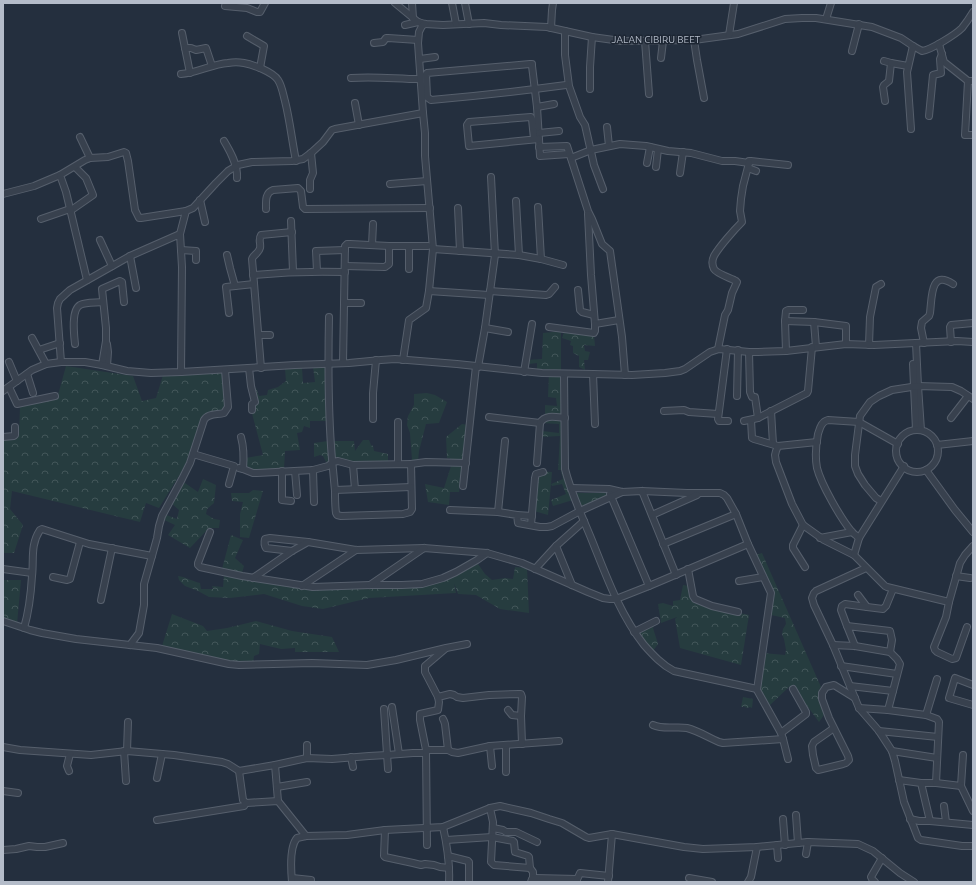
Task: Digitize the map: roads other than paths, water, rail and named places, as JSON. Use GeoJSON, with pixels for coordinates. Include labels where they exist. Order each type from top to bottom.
{"type":"FeatureCollection","features":[{"type":"Feature","properties":{"kind":"street"},"geometry":{"type":"LineString","coordinates":[[225,6],[247,8],[260,12],[265,3]]}},
{"type":"Feature","properties":{"kind":"street"},"geometry":{"type":"LineString","coordinates":[[395,3],[418,21],[422,26],[419,32],[418,40],[422,76],[431,247],[429,291],[425,309],[409,320],[402,360]]}},
{"type":"Feature","properties":{"kind":"street"},"geometry":{"type":"LineString","coordinates":[[412,3],[418,21]]}},
{"type":"Feature","properties":{"kind":"street"},"geometry":{"type":"LineString","coordinates":[[452,3],[456,24]]}},
{"type":"Feature","properties":{"kind":"street"},"geometry":{"type":"LineString","coordinates":[[465,3],[469,24]]}},
{"type":"Feature","properties":{"kind":"street"},"geometry":{"type":"LineString","coordinates":[[550,28],[553,3]]}},
{"type":"Feature","properties":{"kind":"street"},"geometry":{"type":"LineString","coordinates":[[729,35],[734,3]]}},
{"type":"Feature","properties":{"kind":"street"},"geometry":{"type":"LineString","coordinates":[[826,19],[831,3]]}},
{"type":"Feature","properties":{"kind":"street","name":"JALAN CIBIRU BEET"},"geometry":{"type":"LineString","coordinates":[[405,24],[418,21],[456,24],[484,23],[534,26],[565,31],[592,38],[621,41],[662,41],[694,40],[729,35],[759,28],[772,22],[785,19],[826,19],[872,27],[893,34],[922,51],[928,50],[939,44],[963,27],[973,12]]}},
{"type":"Feature","properties":{"kind":"street"},"geometry":{"type":"LineString","coordinates":[[852,51],[859,24]]}},
{"type":"Feature","properties":{"kind":"street"},"geometry":{"type":"LineString","coordinates":[[565,31],[565,55],[569,86],[580,117],[585,125],[594,165],[603,189]]}},
{"type":"Feature","properties":{"kind":"street"},"geometry":{"type":"LineString","coordinates":[[182,33],[190,73]]}},
{"type":"Feature","properties":{"kind":"street"},"geometry":{"type":"LineString","coordinates":[[247,36],[264,46],[260,68]]}},
{"type":"Feature","properties":{"kind":"street"},"geometry":{"type":"LineString","coordinates":[[374,43],[383,42],[386,38],[418,40]]}},
{"type":"Feature","properties":{"kind":"street"},"geometry":{"type":"LineString","coordinates":[[590,89],[592,38]]}},
{"type":"Feature","properties":{"kind":"street"},"geometry":{"type":"LineString","coordinates":[[694,40],[704,98]]}},
{"type":"Feature","properties":{"kind":"street"},"geometry":{"type":"LineString","coordinates":[[645,41],[649,94]]}},
{"type":"Feature","properties":{"kind":"street"},"geometry":{"type":"LineString","coordinates":[[661,58],[662,41]]}},
{"type":"Feature","properties":{"kind":"street"},"geometry":{"type":"LineString","coordinates":[[939,44],[944,62],[970,81],[965,134],[973,135]]}},
{"type":"Feature","properties":{"kind":"street"},"geometry":{"type":"LineString","coordinates":[[911,129],[907,72],[913,46]]}},
{"type":"Feature","properties":{"kind":"street"},"geometry":{"type":"LineString","coordinates":[[185,48],[196,50],[206,48],[212,66]]}},
{"type":"Feature","properties":{"kind":"street"},"geometry":{"type":"LineString","coordinates":[[929,116],[933,75],[941,73],[940,60],[942,54]]}},
{"type":"Feature","properties":{"kind":"street"},"geometry":{"type":"LineString","coordinates":[[420,58],[435,57]]}},
{"type":"Feature","properties":{"kind":"street"},"geometry":{"type":"LineString","coordinates":[[884,61],[908,66]]}},
{"type":"Feature","properties":{"kind":"street"},"geometry":{"type":"LineString","coordinates":[[181,74],[190,73],[229,62],[239,62],[260,68],[274,75],[281,85],[296,161]]}},
{"type":"Feature","properties":{"kind":"street"},"geometry":{"type":"LineString","coordinates":[[885,101],[883,87],[889,81],[891,63]]}},
{"type":"Feature","properties":{"kind":"street"},"geometry":{"type":"LineString","coordinates":[[352,78],[372,77],[400,79],[422,76],[427,73],[530,64],[532,66],[537,107],[537,137]]}},
{"type":"Feature","properties":{"kind":"street"},"geometry":{"type":"LineString","coordinates":[[422,76],[427,97],[430,99],[506,93],[566,85]]}},
{"type":"Feature","properties":{"kind":"street"},"geometry":{"type":"LineString","coordinates":[[355,103],[360,125]]}},
{"type":"Feature","properties":{"kind":"street"},"geometry":{"type":"LineString","coordinates":[[537,107],[554,104]]}},
{"type":"Feature","properties":{"kind":"street"},"geometry":{"type":"LineString","coordinates":[[3,194],[34,186],[60,175],[90,158],[108,157],[123,152],[126,153],[128,161],[135,210],[138,218],[186,211],[193,208],[218,185],[228,172],[245,163],[296,161],[303,159],[311,153],[323,142],[332,130],[423,113]]}},
{"type":"Feature","properties":{"kind":"street"},"geometry":{"type":"LineString","coordinates":[[559,131],[537,137],[469,146],[467,125],[469,122],[531,117],[537,137],[540,156],[570,156],[620,144],[690,153],[722,161],[735,161],[748,165],[756,171]]}},
{"type":"Feature","properties":{"kind":"street"},"geometry":{"type":"LineString","coordinates":[[607,127],[609,146]]}},
{"type":"Feature","properties":{"kind":"street"},"geometry":{"type":"LineString","coordinates":[[80,137],[90,158]]}},
{"type":"Feature","properties":{"kind":"street"},"geometry":{"type":"LineString","coordinates":[[224,141],[236,167],[237,178]]}},
{"type":"Feature","properties":{"kind":"street"},"geometry":{"type":"LineString","coordinates":[[647,163],[650,147]]}},
{"type":"Feature","properties":{"kind":"street"},"geometry":{"type":"LineString","coordinates":[[656,167],[658,149]]}},
{"type":"Feature","properties":{"kind":"street"},"geometry":{"type":"LineString","coordinates":[[680,173],[683,152]]}},
{"type":"Feature","properties":{"kind":"street"},"geometry":{"type":"LineString","coordinates":[[310,188],[310,180],[313,173],[311,153]]}},
{"type":"Feature","properties":{"kind":"street"},"geometry":{"type":"LineString","coordinates":[[570,156],[588,211],[602,244],[610,251],[625,375]]}},
{"type":"Feature","properties":{"kind":"street"},"geometry":{"type":"LineString","coordinates":[[718,349],[725,315],[737,282],[714,269],[713,260],[714,256],[742,222],[740,211],[742,193],[749,161],[788,165]]}},
{"type":"Feature","properties":{"kind":"street"},"geometry":{"type":"LineString","coordinates":[[40,219],[70,210],[93,195],[86,178],[75,167]]}},
{"type":"Feature","properties":{"kind":"street"},"geometry":{"type":"LineString","coordinates":[[60,175],[66,192],[87,280]]}},
{"type":"Feature","properties":{"kind":"street"},"geometry":{"type":"LineString","coordinates":[[463,486],[477,367],[485,328],[495,253],[491,177]]}},
{"type":"Feature","properties":{"kind":"street"},"geometry":{"type":"LineString","coordinates":[[390,184],[427,181]]}},
{"type":"Feature","properties":{"kind":"street"},"geometry":{"type":"LineString","coordinates":[[266,209],[267,195],[269,191],[298,188],[301,191],[303,207],[305,209],[430,208]]}},
{"type":"Feature","properties":{"kind":"street"},"geometry":{"type":"LineString","coordinates":[[200,200],[205,222]]}},
{"type":"Feature","properties":{"kind":"street"},"geometry":{"type":"LineString","coordinates":[[516,201],[519,255]]}},
{"type":"Feature","properties":{"kind":"street"},"geometry":{"type":"LineString","coordinates":[[538,207],[541,259]]}},
{"type":"Feature","properties":{"kind":"street"},"geometry":{"type":"LineString","coordinates":[[458,208],[460,251]]}},
{"type":"Feature","properties":{"kind":"street"},"geometry":{"type":"LineString","coordinates":[[181,372],[182,267],[180,234],[186,211]]}},
{"type":"Feature","properties":{"kind":"street"},"geometry":{"type":"LineString","coordinates":[[548,327],[594,333],[595,331],[596,324],[594,315],[588,211]]}},
{"type":"Feature","properties":{"kind":"street"},"geometry":{"type":"LineString","coordinates":[[291,221],[293,271]]}},
{"type":"Feature","properties":{"kind":"street"},"geometry":{"type":"LineString","coordinates":[[372,245],[373,224]]}},
{"type":"Feature","properties":{"kind":"street"},"geometry":{"type":"LineString","coordinates":[[262,368],[252,257],[259,251],[261,235],[292,232]]}},
{"type":"Feature","properties":{"kind":"street"},"geometry":{"type":"LineString","coordinates":[[61,362],[57,308],[60,300],[70,290],[130,256],[180,234]]}},
{"type":"Feature","properties":{"kind":"street"},"geometry":{"type":"LineString","coordinates":[[100,240],[112,266]]}},
{"type":"Feature","properties":{"kind":"street"},"geometry":{"type":"LineString","coordinates":[[343,363],[345,250],[347,244],[431,247],[460,251],[519,255],[563,265]]}},
{"type":"Feature","properties":{"kind":"street"},"geometry":{"type":"LineString","coordinates":[[253,275],[293,271],[385,267],[389,264],[389,246]]}},
{"type":"Feature","properties":{"kind":"street"},"geometry":{"type":"LineString","coordinates":[[408,269],[409,246]]}},
{"type":"Feature","properties":{"kind":"street"},"geometry":{"type":"LineString","coordinates":[[181,250],[196,251],[196,260]]}},
{"type":"Feature","properties":{"kind":"street"},"geometry":{"type":"LineString","coordinates":[[317,271],[316,251],[345,250]]}},
{"type":"Feature","properties":{"kind":"street"},"geometry":{"type":"LineString","coordinates":[[228,255],[235,286]]}},
{"type":"Feature","properties":{"kind":"street"},"geometry":{"type":"LineString","coordinates":[[130,256],[136,288]]}},
{"type":"Feature","properties":{"kind":"street"},"geometry":{"type":"LineString","coordinates":[[924,343],[921,328],[922,322],[929,316],[935,283],[938,280],[943,280],[953,284]]}},
{"type":"Feature","properties":{"kind":"street"},"geometry":{"type":"LineString","coordinates":[[105,365],[108,352],[106,341],[106,318],[102,290],[120,281],[122,282],[124,302]]}},
{"type":"Feature","properties":{"kind":"street"},"geometry":{"type":"LineString","coordinates":[[229,313],[226,287],[254,284]]}},
{"type":"Feature","properties":{"kind":"street"},"geometry":{"type":"LineString","coordinates":[[868,345],[873,299],[876,287],[881,284]]}},
{"type":"Feature","properties":{"kind":"street"},"geometry":{"type":"LineString","coordinates":[[429,291],[546,295],[549,294],[555,286]]}},
{"type":"Feature","properties":{"kind":"street"},"geometry":{"type":"LineString","coordinates":[[578,290],[580,310],[582,312],[594,315]]}},
{"type":"Feature","properties":{"kind":"street"},"geometry":{"type":"LineString","coordinates":[[74,344],[74,314],[76,308],[84,304],[103,302]]}},
{"type":"Feature","properties":{"kind":"street"},"geometry":{"type":"LineString","coordinates":[[344,302],[361,303]]}},
{"type":"Feature","properties":{"kind":"street"},"geometry":{"type":"LineString","coordinates":[[786,351],[786,310],[803,310]]}},
{"type":"Feature","properties":{"kind":"street"},"geometry":{"type":"LineString","coordinates":[[329,317],[328,364],[330,437],[337,515],[403,514],[410,512],[412,510],[412,464]]}},
{"type":"Feature","properties":{"kind":"street"},"geometry":{"type":"LineString","coordinates":[[596,324],[619,320]]}},
{"type":"Feature","properties":{"kind":"street"},"geometry":{"type":"LineString","coordinates":[[785,321],[814,322],[846,326],[846,344]]}},
{"type":"Feature","properties":{"kind":"street"},"geometry":{"type":"LineString","coordinates":[[814,322],[814,347],[807,393],[758,418],[747,421],[752,438],[754,439],[776,445],[817,442]]}},
{"type":"Feature","properties":{"kind":"street"},"geometry":{"type":"LineString","coordinates":[[951,342],[951,325],[973,323]]}},
{"type":"Feature","properties":{"kind":"street"},"geometry":{"type":"LineString","coordinates":[[524,372],[532,324]]}},
{"type":"Feature","properties":{"kind":"street"},"geometry":{"type":"LineString","coordinates":[[485,328],[508,332]]}},
{"type":"Feature","properties":{"kind":"street"},"geometry":{"type":"LineString","coordinates":[[258,335],[270,335]]}},
{"type":"Feature","properties":{"kind":"street"},"geometry":{"type":"LineString","coordinates":[[32,338],[46,364]]}},
{"type":"Feature","properties":{"kind":"street"},"geometry":{"type":"LineString","coordinates":[[3,391],[32,370],[46,364],[61,362],[85,362],[105,365],[127,371],[181,372],[376,360],[402,360],[524,372],[625,375],[680,371],[710,352],[718,349],[749,352],[786,351],[846,344],[868,345],[973,342]]}},
{"type":"Feature","properties":{"kind":"street"},"geometry":{"type":"LineString","coordinates":[[914,343],[918,430]]}},
{"type":"Feature","properties":{"kind":"street"},"geometry":{"type":"LineString","coordinates":[[39,350],[60,344]]}},
{"type":"Feature","properties":{"kind":"street"},"geometry":{"type":"LineString","coordinates":[[727,350],[718,420],[728,421]]}},
{"type":"Feature","properties":{"kind":"street"},"geometry":{"type":"LineString","coordinates":[[737,396],[738,350]]}},
{"type":"Feature","properties":{"kind":"street"},"geometry":{"type":"LineString","coordinates":[[749,352],[750,392],[752,397],[755,397],[758,418]]}},
{"type":"Feature","properties":{"kind":"street"},"geometry":{"type":"LineString","coordinates":[[373,419],[373,393],[376,360]]}},
{"type":"Feature","properties":{"kind":"street"},"geometry":{"type":"LineString","coordinates":[[9,362],[17,381]]}},
{"type":"Feature","properties":{"kind":"street"},"geometry":{"type":"LineString","coordinates":[[249,368],[255,402],[252,404],[252,410]]}},
{"type":"Feature","properties":{"kind":"street"},"geometry":{"type":"LineString","coordinates":[[130,644],[139,632],[144,605],[144,584],[162,516],[182,479],[193,454],[205,417],[212,414],[224,413],[228,407],[225,370]]}},
{"type":"Feature","properties":{"kind":"street"},"geometry":{"type":"LineString","coordinates":[[27,374],[33,393]]}},
{"type":"Feature","properties":{"kind":"street"},"geometry":{"type":"LineString","coordinates":[[564,374],[565,469],[580,511],[616,599],[634,632],[667,668],[674,671],[757,689]]}},
{"type":"Feature","properties":{"kind":"street"},"geometry":{"type":"LineString","coordinates":[[593,374],[595,424]]}},
{"type":"Feature","properties":{"kind":"street"},"geometry":{"type":"LineString","coordinates":[[881,501],[876,498],[865,486],[855,466],[860,416],[870,402],[892,390],[915,386],[952,388],[971,397],[951,418]]}},
{"type":"Feature","properties":{"kind":"street"},"geometry":{"type":"LineString","coordinates":[[9,387],[17,404],[55,396]]}},
{"type":"Feature","properties":{"kind":"street"},"geometry":{"type":"LineString","coordinates":[[664,411],[682,410],[689,412],[718,414]]}},
{"type":"Feature","properties":{"kind":"street"},"geometry":{"type":"LineString","coordinates":[[771,411],[776,445],[776,462],[792,504],[803,525],[820,538],[854,555],[885,586],[949,602]]}},
{"type":"Feature","properties":{"kind":"street"},"geometry":{"type":"LineString","coordinates":[[489,417],[540,424]]}},
{"type":"Feature","properties":{"kind":"street"},"geometry":{"type":"LineString","coordinates":[[537,463],[540,424],[543,419],[547,417],[565,418]]}},
{"type":"Feature","properties":{"kind":"street"},"geometry":{"type":"LineString","coordinates":[[859,538],[852,532],[841,516],[819,475],[816,460],[817,442],[822,424],[824,421],[828,420],[860,422],[898,444]]}},
{"type":"Feature","properties":{"kind":"street"},"geometry":{"type":"LineString","coordinates":[[398,422],[398,464]]}},
{"type":"Feature","properties":{"kind":"street"},"geometry":{"type":"LineString","coordinates":[[3,437],[14,436],[15,427]]}},
{"type":"Feature","properties":{"kind":"street"},"geometry":{"type":"LineString","coordinates":[[918,430],[931,435],[936,442],[938,454],[935,462],[930,468],[916,472],[909,470],[899,461],[897,454],[898,444],[906,433],[918,430]]}},
{"type":"Feature","properties":{"kind":"street"},"geometry":{"type":"LineString","coordinates":[[241,437],[244,454],[243,469]]}},
{"type":"Feature","properties":{"kind":"street"},"geometry":{"type":"LineString","coordinates":[[498,512],[505,441]]}},
{"type":"Feature","properties":{"kind":"street"},"geometry":{"type":"LineString","coordinates":[[937,445],[973,441]]}},
{"type":"Feature","properties":{"kind":"street"},"geometry":{"type":"LineString","coordinates":[[193,454],[258,473],[313,470],[328,466],[332,461]]}},
{"type":"Feature","properties":{"kind":"street"},"geometry":{"type":"LineString","coordinates":[[332,461],[353,465],[412,464],[426,462],[466,463]]}},
{"type":"Feature","properties":{"kind":"street"},"geometry":{"type":"LineString","coordinates":[[353,465],[355,489]]}},
{"type":"Feature","properties":{"kind":"street"},"geometry":{"type":"LineString","coordinates":[[228,484],[234,466]]}},
{"type":"Feature","properties":{"kind":"street"},"geometry":{"type":"LineString","coordinates":[[854,555],[859,538],[904,466]]}},
{"type":"Feature","properties":{"kind":"street"},"geometry":{"type":"LineString","coordinates":[[313,470],[314,502]]}},
{"type":"Feature","properties":{"kind":"street"},"geometry":{"type":"LineString","coordinates":[[926,470],[973,532]]}},
{"type":"Feature","properties":{"kind":"street"},"geometry":{"type":"LineString","coordinates":[[282,471],[282,500],[291,501]]}},
{"type":"Feature","properties":{"kind":"street"},"geometry":{"type":"LineString","coordinates":[[295,471],[297,495]]}},
{"type":"Feature","properties":{"kind":"street"},"geometry":{"type":"LineString","coordinates":[[531,525],[536,474],[543,472]]}},
{"type":"Feature","properties":{"kind":"street"},"geometry":{"type":"LineString","coordinates":[[335,490],[411,487]]}},
{"type":"Feature","properties":{"kind":"street"},"geometry":{"type":"LineString","coordinates":[[571,488],[622,492],[642,491],[720,493],[730,502],[770,590],[771,596],[757,689],[758,694],[782,736],[788,759]]}},
{"type":"Feature","properties":{"kind":"street"},"geometry":{"type":"LineString","coordinates":[[609,490],[649,586]]}},
{"type":"Feature","properties":{"kind":"street"},"geometry":{"type":"LineString","coordinates":[[642,491],[676,574]]}},
{"type":"Feature","properties":{"kind":"street"},"geometry":{"type":"LineString","coordinates":[[517,515],[518,523],[547,527],[552,526],[580,511],[622,492]]}},
{"type":"Feature","properties":{"kind":"street"},"geometry":{"type":"LineString","coordinates":[[652,515],[700,493]]}},
{"type":"Feature","properties":{"kind":"street"},"geometry":{"type":"LineString","coordinates":[[450,510],[498,512],[532,516]]}},
{"type":"Feature","properties":{"kind":"street"},"geometry":{"type":"LineString","coordinates":[[663,544],[736,514]]}},
{"type":"Feature","properties":{"kind":"street"},"geometry":{"type":"LineString","coordinates":[[534,569],[556,546],[584,521]]}},
{"type":"Feature","properties":{"kind":"street"},"geometry":{"type":"LineString","coordinates":[[803,525],[793,548],[805,567]]}},
{"type":"Feature","properties":{"kind":"street"},"geometry":{"type":"LineString","coordinates":[[24,628],[28,616],[33,546],[40,530],[42,529],[66,536],[80,542],[152,556]]}},
{"type":"Feature","properties":{"kind":"street"},"geometry":{"type":"LineString","coordinates":[[210,532],[198,565],[200,567],[302,586],[324,587],[422,584],[456,572],[478,560],[486,553]]}},
{"type":"Feature","properties":{"kind":"street"},"geometry":{"type":"LineString","coordinates":[[820,538],[852,532]]}},
{"type":"Feature","properties":{"kind":"street"},"geometry":{"type":"LineString","coordinates":[[292,551],[266,548],[264,544],[265,539],[270,538],[308,542],[356,550],[424,548],[486,553],[522,563],[603,598],[616,599],[748,544]]}},
{"type":"Feature","properties":{"kind":"street"},"geometry":{"type":"LineString","coordinates":[[53,577],[67,580],[70,579],[80,542]]}},
{"type":"Feature","properties":{"kind":"street"},"geometry":{"type":"LineString","coordinates":[[253,578],[292,551],[308,542]]}},
{"type":"Feature","properties":{"kind":"street"},"geometry":{"type":"LineString","coordinates":[[556,546],[572,585]]}},
{"type":"Feature","properties":{"kind":"street"},"geometry":{"type":"LineString","coordinates":[[967,627],[956,658],[952,659],[936,652],[934,647],[946,616],[956,576],[962,559],[973,546]]}},
{"type":"Feature","properties":{"kind":"street"},"geometry":{"type":"LineString","coordinates":[[101,600],[112,548]]}},
{"type":"Feature","properties":{"kind":"street"},"geometry":{"type":"LineString","coordinates":[[370,585],[424,548]]}},
{"type":"Feature","properties":{"kind":"street"},"geometry":{"type":"LineString","coordinates":[[302,586],[356,550]]}},
{"type":"Feature","properties":{"kind":"street"},"geometry":{"type":"LineString","coordinates":[[866,568],[814,593],[812,598],[813,602],[856,698],[859,708],[880,731],[892,751],[904,802],[918,838],[962,846],[973,846]]}},
{"type":"Feature","properties":{"kind":"street"},"geometry":{"type":"LineString","coordinates":[[3,569],[32,574]]}},
{"type":"Feature","properties":{"kind":"street"},"geometry":{"type":"LineString","coordinates":[[688,569],[693,596],[695,599],[712,606],[738,612]]}},
{"type":"Feature","properties":{"kind":"street"},"geometry":{"type":"LineString","coordinates":[[956,576],[970,578]]}},
{"type":"Feature","properties":{"kind":"street"},"geometry":{"type":"LineString","coordinates":[[739,581],[763,577]]}},
{"type":"Feature","properties":{"kind":"street"},"geometry":{"type":"LineString","coordinates":[[855,646],[841,610],[842,606],[845,604],[884,609],[894,589]]}},
{"type":"Feature","properties":{"kind":"street"},"geometry":{"type":"LineString","coordinates":[[858,595],[867,608]]}},
{"type":"Feature","properties":{"kind":"street"},"geometry":{"type":"LineString","coordinates":[[3,621],[42,633],[76,639],[157,648],[239,666],[312,663],[367,665],[467,644]]}},
{"type":"Feature","properties":{"kind":"street"},"geometry":{"type":"LineString","coordinates":[[634,632],[656,621]]}},
{"type":"Feature","properties":{"kind":"street"},"geometry":{"type":"LineString","coordinates":[[847,626],[890,631],[892,640],[890,652]]}},
{"type":"Feature","properties":{"kind":"street"},"geometry":{"type":"LineString","coordinates":[[832,645],[855,646],[890,652],[897,659],[900,664],[888,710]]}},
{"type":"Feature","properties":{"kind":"street"},"geometry":{"type":"LineString","coordinates":[[427,845],[426,751],[420,716],[421,714],[438,710],[438,697],[425,672],[426,666],[446,648]]}},
{"type":"Feature","properties":{"kind":"street"},"geometry":{"type":"LineString","coordinates":[[841,666],[897,674]]}},
{"type":"Feature","properties":{"kind":"street"},"geometry":{"type":"LineString","coordinates":[[973,685],[955,678],[948,698],[973,705]]}},
{"type":"Feature","properties":{"kind":"street"},"geometry":{"type":"LineString","coordinates":[[926,715],[936,680]]}},
{"type":"Feature","properties":{"kind":"street"},"geometry":{"type":"LineString","coordinates":[[834,728],[814,742],[812,746],[816,768],[818,770],[848,762],[848,756],[822,699],[822,693],[826,687],[834,685],[856,698]]}},
{"type":"Feature","properties":{"kind":"street"},"geometry":{"type":"LineString","coordinates":[[850,686],[893,691]]}},
{"type":"Feature","properties":{"kind":"street"},"geometry":{"type":"LineString","coordinates":[[653,725],[663,728],[688,728],[719,742],[782,736],[806,714],[792,689]]}},
{"type":"Feature","properties":{"kind":"street"},"geometry":{"type":"LineString","coordinates":[[438,697],[450,694],[460,698],[482,695],[521,694],[522,744]]}},
{"type":"Feature","properties":{"kind":"street"},"geometry":{"type":"LineString","coordinates":[[392,707],[399,754]]}},
{"type":"Feature","properties":{"kind":"street"},"geometry":{"type":"LineString","coordinates":[[859,708],[926,715],[934,717],[938,720],[936,783]]}},
{"type":"Feature","properties":{"kind":"street"},"geometry":{"type":"LineString","coordinates":[[384,709],[388,769]]}},
{"type":"Feature","properties":{"kind":"street"},"geometry":{"type":"LineString","coordinates":[[508,710],[512,715],[521,716]]}},
{"type":"Feature","properties":{"kind":"street"},"geometry":{"type":"LineString","coordinates":[[443,719],[448,750]]}},
{"type":"Feature","properties":{"kind":"street"},"geometry":{"type":"LineString","coordinates":[[126,781],[125,751],[128,722]]}},
{"type":"Feature","properties":{"kind":"street"},"geometry":{"type":"LineString","coordinates":[[880,731],[938,737]]}},
{"type":"Feature","properties":{"kind":"street"},"geometry":{"type":"LineString","coordinates":[[3,747],[20,750],[91,755],[125,751],[162,754],[222,762],[239,771],[307,758],[332,759],[448,750],[458,753],[490,746],[559,741]]}},
{"type":"Feature","properties":{"kind":"street"},"geometry":{"type":"LineString","coordinates":[[307,745],[307,758]]}},
{"type":"Feature","properties":{"kind":"street"},"geometry":{"type":"LineString","coordinates":[[506,745],[506,772]]}},
{"type":"Feature","properties":{"kind":"street"},"geometry":{"type":"LineString","coordinates":[[490,746],[492,766]]}},
{"type":"Feature","properties":{"kind":"street"},"geometry":{"type":"LineString","coordinates":[[892,751],[937,758]]}},
{"type":"Feature","properties":{"kind":"street"},"geometry":{"type":"LineString","coordinates":[[69,771],[67,766],[70,754]]}},
{"type":"Feature","properties":{"kind":"street"},"geometry":{"type":"LineString","coordinates":[[157,778],[162,754]]}},
{"type":"Feature","properties":{"kind":"street"},"geometry":{"type":"LineString","coordinates":[[963,755],[961,786],[973,811]]}},
{"type":"Feature","properties":{"kind":"street"},"geometry":{"type":"LineString","coordinates":[[351,757],[353,767]]}},
{"type":"Feature","properties":{"kind":"street"},"geometry":{"type":"LineString","coordinates":[[275,765],[278,801],[306,836]]}},
{"type":"Feature","properties":{"kind":"street"},"geometry":{"type":"LineString","coordinates":[[239,771],[243,800],[246,804]]}},
{"type":"Feature","properties":{"kind":"street"},"geometry":{"type":"LineString","coordinates":[[899,780],[961,786]]}},
{"type":"Feature","properties":{"kind":"street"},"geometry":{"type":"LineString","coordinates":[[277,786],[307,782]]}},
{"type":"Feature","properties":{"kind":"street"},"geometry":{"type":"LineString","coordinates":[[921,783],[930,821]]}},
{"type":"Feature","properties":{"kind":"street"},"geometry":{"type":"LineString","coordinates":[[3,791],[18,793]]}},
{"type":"Feature","properties":{"kind":"street"},"geometry":{"type":"LineString","coordinates":[[157,820],[244,806],[246,804],[278,801]]}},
{"type":"Feature","properties":{"kind":"street"},"geometry":{"type":"LineString","coordinates":[[310,880],[292,880],[291,863],[293,844],[297,838],[306,836],[347,835],[385,830],[443,827],[490,808],[500,806],[531,813],[562,824],[586,837],[612,834],[693,848],[724,849],[808,842],[858,844],[873,851],[900,873],[914,882]]}},
{"type":"Feature","properties":{"kind":"street"},"geometry":{"type":"LineString","coordinates":[[944,806],[946,822]]}},
{"type":"Feature","properties":{"kind":"street"},"geometry":{"type":"LineString","coordinates":[[490,808],[493,822],[492,864],[530,868]]}},
{"type":"Feature","properties":{"kind":"street"},"geometry":{"type":"LineString","coordinates":[[796,815],[798,843]]}},
{"type":"Feature","properties":{"kind":"street"},"geometry":{"type":"LineString","coordinates":[[783,819],[785,845]]}},
{"type":"Feature","properties":{"kind":"street"},"geometry":{"type":"LineString","coordinates":[[910,819],[973,826]]}},
{"type":"Feature","properties":{"kind":"street"},"geometry":{"type":"LineString","coordinates":[[443,827],[448,856],[449,882]]}},
{"type":"Feature","properties":{"kind":"street"},"geometry":{"type":"LineString","coordinates":[[493,828],[506,832],[516,832],[538,842]]}},
{"type":"Feature","properties":{"kind":"street"},"geometry":{"type":"LineString","coordinates":[[385,830],[384,856],[413,863],[449,868]]}},
{"type":"Feature","properties":{"kind":"street"},"geometry":{"type":"LineString","coordinates":[[446,840],[492,837],[513,841],[515,852],[529,857],[530,868],[533,871],[532,880],[576,881],[580,873],[608,879],[612,834]]}},
{"type":"Feature","properties":{"kind":"street"},"geometry":{"type":"LineString","coordinates":[[806,854],[808,842]]}},
{"type":"Feature","properties":{"kind":"street"},"geometry":{"type":"LineString","coordinates":[[3,850],[28,846],[45,847],[63,843]]}},
{"type":"Feature","properties":{"kind":"street"},"geometry":{"type":"LineString","coordinates":[[777,845],[778,858]]}},
{"type":"Feature","properties":{"kind":"street"},"geometry":{"type":"LineString","coordinates":[[748,882],[751,877],[758,847]]}},
{"type":"Feature","properties":{"kind":"street"},"geometry":{"type":"LineString","coordinates":[[448,856],[469,862],[470,882]]}},
{"type":"Feature","properties":{"kind":"street"},"geometry":{"type":"LineString","coordinates":[[875,882],[871,877],[882,858]]}},
{"type":"Feature","properties":{"kind":"street"},"geometry":{"type":"LineString","coordinates":[[689,878],[712,882]]}}]}
